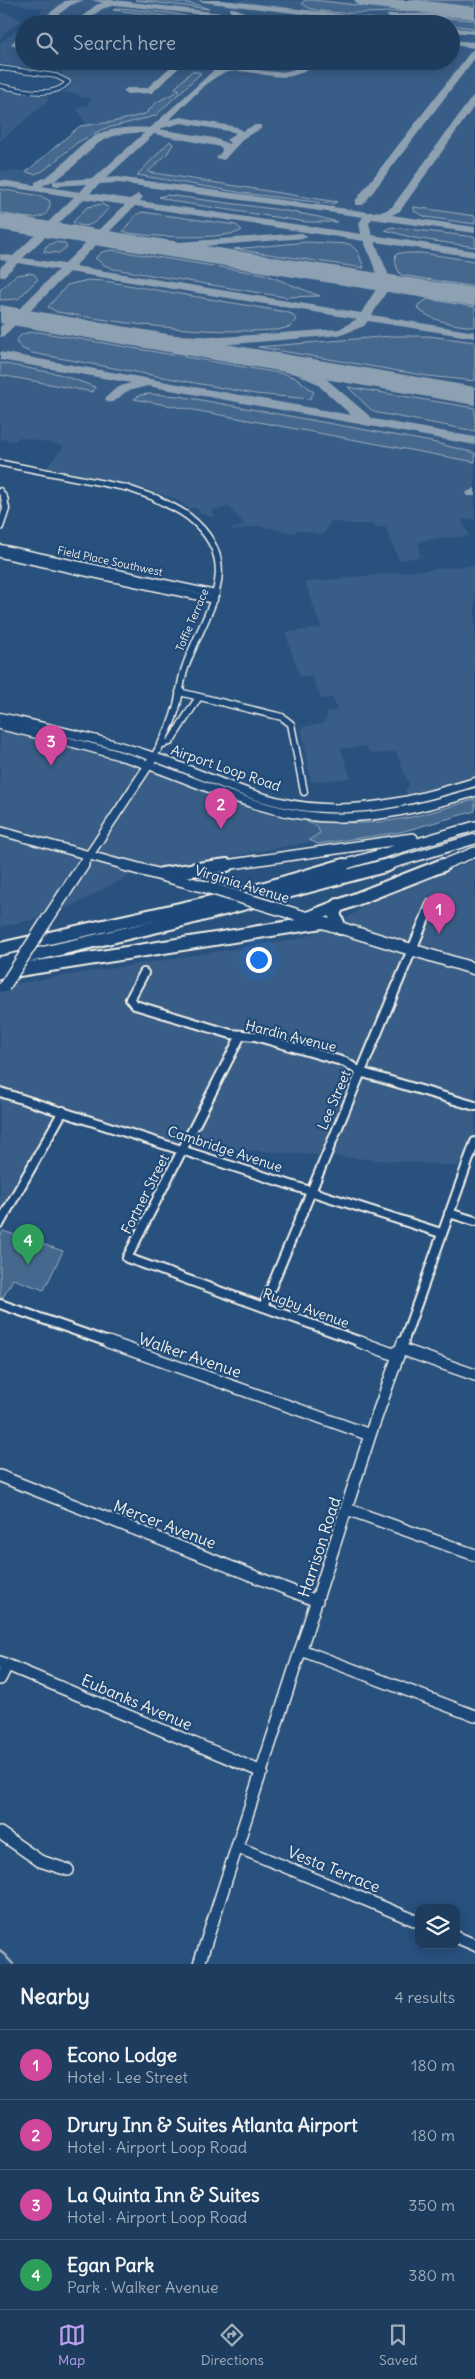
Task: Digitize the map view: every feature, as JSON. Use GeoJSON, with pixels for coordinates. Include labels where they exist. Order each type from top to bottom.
{"type":"FeatureCollection","features":[{"type":"Feature","properties":{"kind":"highway"},"geometry":{"type":"LineString","coordinates":[[162,874],[386,843],[475,824]]}},
{"type":"Feature","properties":{"kind":"highway"},"geometry":{"type":"LineString","coordinates":[[0,949],[238,896],[475,824]]}},
{"type":"Feature","properties":{"kind":"highway"},"geometry":{"type":"LineString","coordinates":[[0,963],[91,944],[268,900],[475,839]]}},
{"type":"Feature","properties":{"kind":"highway"},"geometry":{"type":"LineString","coordinates":[[308,918],[475,852]]}},
{"type":"Feature","properties":{"kind":"highway"},"geometry":{"type":"LineString","coordinates":[[338,905],[334,914],[340,928]]}},
{"type":"Feature","properties":{"kind":"highway"},"geometry":{"type":"LineString","coordinates":[[280,930],[286,922],[285,911]]}},
{"type":"Feature","properties":{"kind":"highway"},"geometry":{"type":"LineString","coordinates":[[0,973],[322,922]]}},
{"type":"Feature","properties":{"kind":"main road","name":"Airport Loop Road"},"geometry":{"type":"LineString","coordinates":[[0,716],[151,761],[260,797],[316,808],[371,808],[398,805],[475,782]]}},
{"type":"Feature","properties":{"kind":"main road","name":"Airport Loop Road"},"geometry":{"type":"LineString","coordinates":[[0,725],[151,761],[256,805],[315,817],[364,818],[403,813],[475,792]]}},
{"type":"Feature","properties":{"kind":"main road","name":"Toffie Terrace"},"geometry":{"type":"LineString","coordinates":[[2,990],[151,761]]}},
{"type":"Feature","properties":{"kind":"main road","name":"Virginia Avenue"},"geometry":{"type":"LineString","coordinates":[[0,831],[162,874],[475,969]]}},
{"type":"Feature","properties":{"kind":"street"},"geometry":{"type":"LineString","coordinates":[[0,69],[56,78],[65,83],[58,88],[43,91],[0,86]]}},
{"type":"Feature","properties":{"kind":"street","name":"Toffie Terrace"},"geometry":{"type":"LineString","coordinates":[[0,463],[127,488],[152,496],[179,510],[198,525],[214,547],[220,576],[215,597],[188,660],[175,714],[151,761]]}},
{"type":"Feature","properties":{"kind":"street"},"geometry":{"type":"LineString","coordinates":[[0,491],[6,501],[6,514],[0,527]]}},
{"type":"Feature","properties":{"kind":"street","name":"Field Place Southwest"},"geometry":{"type":"LineString","coordinates":[[0,548],[60,564]]}},
{"type":"Feature","properties":{"kind":"street","name":"Field Place Southwest"},"geometry":{"type":"LineString","coordinates":[[0,554],[115,575],[215,597]]}},
{"type":"Feature","properties":{"kind":"street"},"geometry":{"type":"LineString","coordinates":[[179,692],[288,720],[291,724],[304,792]]}},
{"type":"Feature","properties":{"kind":"street"},"geometry":{"type":"LineString","coordinates":[[160,745],[170,742],[199,697]]}},
{"type":"Feature","properties":{"kind":"street","name":"Lee Street"},"geometry":{"type":"LineString","coordinates":[[263,1307],[431,904]]}},
{"type":"Feature","properties":{"kind":"street","name":"Hardin Avenue"},"geometry":{"type":"LineString","coordinates":[[144,973],[130,998],[135,1005],[241,1035],[255,1036],[345,1062],[360,1072],[475,1106]]}},
{"type":"Feature","properties":{"kind":"street","name":"Fortner Street"},"geometry":{"type":"LineString","coordinates":[[127,1258],[241,1035]]}},
{"type":"Feature","properties":{"kind":"street","name":"Cambridge Avenue"},"geometry":{"type":"LineString","coordinates":[[0,1092],[441,1233]]}},
{"type":"Feature","properties":{"kind":"street"},"geometry":{"type":"LineString","coordinates":[[0,1223],[64,1111]]}},
{"type":"Feature","properties":{"kind":"street","name":"Harrison Road"},"geometry":{"type":"LineString","coordinates":[[199,1964],[370,1435],[475,1142]]}},
{"type":"Feature","properties":{"kind":"street"},"geometry":{"type":"LineString","coordinates":[[449,1213],[475,1221]]}},
{"type":"Feature","properties":{"kind":"street","name":"Rugby Avenue"},"geometry":{"type":"LineString","coordinates":[[127,1258],[393,1354],[401,1349],[475,1375]]}},
{"type":"Feature","properties":{"kind":"street","name":"Walker Avenue"},"geometry":{"type":"LineString","coordinates":[[0,1304],[370,1435]]}},
{"type":"Feature","properties":{"kind":"street","name":"Mercer Avenue"},"geometry":{"type":"LineString","coordinates":[[0,1476],[317,1601]]}},
{"type":"Feature","properties":{"kind":"street"},"geometry":{"type":"LineString","coordinates":[[347,1509],[475,1555]]}},
{"type":"Feature","properties":{"kind":"street"},"geometry":{"type":"LineString","coordinates":[[301,1650],[475,1716]]}},
{"type":"Feature","properties":{"kind":"street"},"geometry":{"type":"LineString","coordinates":[[0,1679],[3,1663]]}},
{"type":"Feature","properties":{"kind":"street","name":"Eubanks Avenue"},"geometry":{"type":"LineString","coordinates":[[3,1663],[262,1772]]}},
{"type":"Feature","properties":{"kind":"street"},"geometry":{"type":"LineString","coordinates":[[0,1833],[43,1864],[68,1870]]}},
{"type":"Feature","properties":{"kind":"street","name":"Vesta Terrace"},"geometry":{"type":"LineString","coordinates":[[237,1847],[415,1920]]}},
{"type":"Feature","properties":{"kind":"street"},"geometry":{"type":"LineString","coordinates":[[460,1939],[475,1945]]}},
{"type":"Feature","properties":{"kind":"shaded area"},"geometry":{"type":"Polygon","coordinates":[[[0,0],[475,0],[475,519],[462,520],[469,536],[422,541],[418,543],[421,549],[418,550],[421,557],[399,560],[385,527],[375,528],[374,524],[348,524],[331,521],[323,535],[298,530],[295,533],[258,526],[232,531],[230,529],[245,525],[229,507],[212,511],[216,516],[212,517],[198,513],[200,511],[195,508],[189,508],[172,498],[146,489],[46,468],[64,446],[19,437],[15,441],[0,439],[0,171],[27,171],[77,127],[86,125],[77,109],[82,105],[89,106],[87,104],[92,99],[79,97],[79,94],[63,93],[72,84],[62,74],[63,72],[47,70],[460,70],[460,15],[36,15],[44,9],[3,2],[0,4],[0,0]]]}},
{"type":"Feature","properties":{"kind":"shaded area"},"geometry":{"type":"Polygon","coordinates":[[[135,0],[182,2],[209,9],[135,0]]]}},
{"type":"Feature","properties":{"kind":"shaded area"},"geometry":{"type":"Polygon","coordinates":[[[305,0],[407,11],[351,13],[320,11],[308,8],[302,3],[305,0]]]}},
{"type":"Feature","properties":{"kind":"shaded area"},"geometry":{"type":"Polygon","coordinates":[[[408,0],[475,0],[475,8],[408,0]]]}},
{"type":"Feature","properties":{"kind":"shaded area"},"geometry":{"type":"Polygon","coordinates":[[[119,8],[179,15],[157,15],[113,10],[119,8]]]}},
{"type":"Feature","properties":{"kind":"shaded area"},"geometry":{"type":"Polygon","coordinates":[[[0,12],[11,14],[15,17],[15,26],[2,34],[4,34],[0,39],[0,12]]]}},
{"type":"Feature","properties":{"kind":"shaded area"},"geometry":{"type":"Polygon","coordinates":[[[460,19],[475,20],[475,28],[460,26],[460,19]]]}},
{"type":"Feature","properties":{"kind":"shaded area"},"geometry":{"type":"Polygon","coordinates":[[[15,31],[15,66],[0,64],[0,43],[15,31]]]}},
{"type":"Feature","properties":{"kind":"shaded area"},"geometry":{"type":"Polygon","coordinates":[[[192,71],[201,73],[155,116],[103,129],[78,142],[43,171],[34,174],[26,172],[80,126],[113,122],[145,114],[157,102],[180,90],[175,88],[192,71]]]}},
{"type":"Feature","properties":{"kind":"shaded area"},"geometry":{"type":"Polygon","coordinates":[[[0,89],[50,97],[47,99],[49,100],[0,141],[0,89]]]}},
{"type":"Feature","properties":{"kind":"shaded area"},"geometry":{"type":"Polygon","coordinates":[[[170,141],[173,144],[167,154],[148,172],[337,202],[332,204],[249,194],[137,175],[170,141]]]}},
{"type":"Feature","properties":{"kind":"shaded area"},"geometry":{"type":"Polygon","coordinates":[[[0,189],[41,196],[50,201],[49,209],[45,215],[31,218],[0,213],[0,189]]]}},
{"type":"Feature","properties":{"kind":"shaded area"},"geometry":{"type":"Polygon","coordinates":[[[167,195],[281,210],[337,222],[307,222],[177,202],[159,197],[167,195]]]}},
{"type":"Feature","properties":{"kind":"shaded area"},"geometry":{"type":"Polygon","coordinates":[[[102,204],[109,208],[93,223],[84,226],[73,222],[87,207],[102,204]]]}},
{"type":"Feature","properties":{"kind":"shaded area"},"geometry":{"type":"Polygon","coordinates":[[[414,207],[475,216],[475,224],[426,217],[414,211],[414,207]]]}},
{"type":"Feature","properties":{"kind":"shaded area"},"geometry":{"type":"Polygon","coordinates":[[[142,212],[236,225],[242,230],[235,233],[204,237],[147,235],[123,231],[136,215],[142,212]]]}},
{"type":"Feature","properties":{"kind":"shaded area"},"geometry":{"type":"Polygon","coordinates":[[[392,227],[475,237],[475,247],[414,238],[385,230],[392,227]]]}},
{"type":"Feature","properties":{"kind":"shaded area"},"geometry":{"type":"Polygon","coordinates":[[[55,242],[64,243],[67,247],[59,253],[44,252],[46,246],[55,242]]]}},
{"type":"Feature","properties":{"kind":"shaded area"},"geometry":{"type":"Polygon","coordinates":[[[307,242],[350,244],[358,252],[364,268],[234,249],[307,242]]]}},
{"type":"Feature","properties":{"kind":"shaded area"},"geometry":{"type":"Polygon","coordinates":[[[112,250],[264,274],[320,296],[285,297],[114,269],[104,265],[95,258],[102,252],[112,250]]]}},
{"type":"Feature","properties":{"kind":"shaded area"},"geometry":{"type":"Polygon","coordinates":[[[422,253],[475,261],[475,287],[401,275],[395,260],[396,254],[422,253]]]}},
{"type":"Feature","properties":{"kind":"shaded area"},"geometry":{"type":"Polygon","coordinates":[[[34,274],[38,279],[18,299],[0,300],[0,290],[16,275],[34,274]]]}},
{"type":"Feature","properties":{"kind":"shaded area"},"geometry":{"type":"Polygon","coordinates":[[[88,280],[104,281],[286,312],[292,314],[297,320],[290,327],[277,330],[221,331],[167,327],[85,317],[57,312],[48,307],[67,285],[88,280]]]}},
{"type":"Feature","properties":{"kind":"shaded area"},"geometry":{"type":"Polygon","coordinates":[[[428,299],[475,307],[475,327],[444,322],[423,313],[417,308],[419,304],[428,299]]]}},
{"type":"Feature","properties":{"kind":"shaded area"},"geometry":{"type":"Polygon","coordinates":[[[39,332],[285,374],[298,379],[314,392],[310,399],[255,394],[32,353],[21,348],[16,342],[22,334],[39,332]]]}},
{"type":"Feature","properties":{"kind":"shaded area"},"geometry":{"type":"Polygon","coordinates":[[[392,336],[428,336],[475,342],[475,381],[428,376],[258,347],[392,336]]]}},
{"type":"Feature","properties":{"kind":"shaded area"},"geometry":{"type":"Polygon","coordinates":[[[0,363],[59,374],[95,387],[93,392],[0,375],[0,363]]]}},
{"type":"Feature","properties":{"kind":"shaded area"},"geometry":{"type":"Polygon","coordinates":[[[348,387],[475,408],[475,431],[378,413],[370,409],[348,387]]]}},
{"type":"Feature","properties":{"kind":"shaded area"},"geometry":{"type":"Polygon","coordinates":[[[140,395],[179,396],[432,442],[475,453],[475,462],[134,399],[140,395]]]}},
{"type":"Feature","properties":{"kind":"shaded area"},"geometry":{"type":"Polygon","coordinates":[[[475,565],[475,779],[409,799],[405,790],[409,785],[396,752],[375,754],[369,752],[366,746],[341,749],[351,778],[311,782],[301,727],[323,724],[327,716],[326,712],[337,710],[333,698],[321,699],[312,676],[300,677],[285,632],[321,628],[305,582],[475,565]]]}},
{"type":"Feature","properties":{"kind":"shaded area"},"geometry":{"type":"Polygon","coordinates":[[[0,720],[48,730],[193,779],[299,805],[360,833],[131,875],[55,915],[0,927],[0,720]]]}},
{"type":"Feature","properties":{"kind":"shaded area"},"geometry":{"type":"Polygon","coordinates":[[[475,799],[475,811],[401,832],[318,844],[309,840],[320,833],[317,826],[307,822],[379,822],[407,818],[475,799]]]}},
{"type":"Feature","properties":{"kind":"shaded area"},"geometry":{"type":"Polygon","coordinates":[[[475,860],[475,1137],[459,1166],[176,1145],[66,1108],[0,1221],[0,986],[297,939],[338,925],[365,905],[475,860]]]}},
{"type":"Feature","properties":{"kind":"shaded area"},"geometry":{"type":"Polygon","coordinates":[[[3,1231],[63,1251],[44,1290],[13,1279],[2,1299],[0,1298],[0,1237],[3,1231]]]}},
{"type":"Feature","properties":{"kind":"waterway"},"geometry":{"type":"LineString","coordinates":[[0,1950],[13,1964]]}},
{"type":"Feature","properties":{"kind":"taxiway"},"geometry":{"type":"LineString","coordinates":[[52,15],[68,3],[80,0]]}},
{"type":"Feature","properties":{"kind":"taxiway"},"geometry":{"type":"LineString","coordinates":[[95,0],[221,15]]}},
{"type":"Feature","properties":{"kind":"taxiway"},"geometry":{"type":"LineString","coordinates":[[202,0],[330,15]]}},
{"type":"Feature","properties":{"kind":"taxiway"},"geometry":{"type":"LineString","coordinates":[[89,15],[99,7],[113,3]]}},
{"type":"Feature","properties":{"kind":"taxiway"},"geometry":{"type":"LineString","coordinates":[[233,10],[244,15]]}},
{"type":"Feature","properties":{"kind":"taxiway"},"geometry":{"type":"LineString","coordinates":[[460,15],[475,15]]}},
{"type":"Feature","properties":{"kind":"taxiway"},"geometry":{"type":"LineString","coordinates":[[460,30],[475,32]]}},
{"type":"Feature","properties":{"kind":"taxiway"},"geometry":{"type":"LineString","coordinates":[[460,43],[475,45]]}},
{"type":"Feature","properties":{"kind":"taxiway"},"geometry":{"type":"LineString","coordinates":[[359,203],[475,52]]}},
{"type":"Feature","properties":{"kind":"taxiway"},"geometry":{"type":"LineString","coordinates":[[127,91],[149,91],[172,70]]}},
{"type":"Feature","properties":{"kind":"taxiway"},"geometry":{"type":"LineString","coordinates":[[152,131],[219,70]]}},
{"type":"Feature","properties":{"kind":"taxiway"},"geometry":{"type":"LineString","coordinates":[[215,74],[228,70]]}},
{"type":"Feature","properties":{"kind":"taxiway"},"geometry":{"type":"LineString","coordinates":[[228,70],[240,70]]}},
{"type":"Feature","properties":{"kind":"taxiway"},"geometry":{"type":"LineString","coordinates":[[240,70],[277,75],[301,70]]}},
{"type":"Feature","properties":{"kind":"taxiway"},"geometry":{"type":"LineString","coordinates":[[370,215],[386,214],[396,209],[475,99]]}},
{"type":"Feature","properties":{"kind":"taxiway"},"geometry":{"type":"LineString","coordinates":[[160,125],[181,120],[237,130],[241,135]]}},
{"type":"Feature","properties":{"kind":"taxiway"},"geometry":{"type":"LineString","coordinates":[[241,135],[258,127]]}},
{"type":"Feature","properties":{"kind":"taxiway"},"geometry":{"type":"LineString","coordinates":[[39,184],[54,177],[93,141],[104,134],[134,130],[152,131]]}},
{"type":"Feature","properties":{"kind":"taxiway"},"geometry":{"type":"LineString","coordinates":[[97,181],[152,131]]}},
{"type":"Feature","properties":{"kind":"taxiway"},"geometry":{"type":"LineString","coordinates":[[152,131],[214,141],[225,145],[227,152]]}},
{"type":"Feature","properties":{"kind":"taxiway"},"geometry":{"type":"LineString","coordinates":[[227,152],[241,135]]}},
{"type":"Feature","properties":{"kind":"taxiway"},"geometry":{"type":"LineString","coordinates":[[231,140],[241,135]]}},
{"type":"Feature","properties":{"kind":"taxiway"},"geometry":{"type":"LineString","coordinates":[[221,158],[227,152]]}},
{"type":"Feature","properties":{"kind":"taxiway"},"geometry":{"type":"LineString","coordinates":[[97,181],[118,180],[370,215]]}},
{"type":"Feature","properties":{"kind":"taxiway"},"geometry":{"type":"LineString","coordinates":[[57,183],[97,181]]}},
{"type":"Feature","properties":{"kind":"taxiway"},"geometry":{"type":"LineString","coordinates":[[82,195],[97,181]]}},
{"type":"Feature","properties":{"kind":"taxiway"},"geometry":{"type":"LineString","coordinates":[[0,183],[82,195]]}},
{"type":"Feature","properties":{"kind":"taxiway"},"geometry":{"type":"LineString","coordinates":[[15,259],[82,195]]}},
{"type":"Feature","properties":{"kind":"taxiway"},"geometry":{"type":"LineString","coordinates":[[82,195],[132,203]]}},
{"type":"Feature","properties":{"kind":"taxiway"},"geometry":{"type":"LineString","coordinates":[[132,203],[138,197]]}},
{"type":"Feature","properties":{"kind":"taxiway"},"geometry":{"type":"LineString","coordinates":[[67,268],[132,203]]}},
{"type":"Feature","properties":{"kind":"taxiway"},"geometry":{"type":"LineString","coordinates":[[132,203],[368,238]]}},
{"type":"Feature","properties":{"kind":"taxiway"},"geometry":{"type":"LineString","coordinates":[[368,238],[364,223],[370,215]]}},
{"type":"Feature","properties":{"kind":"taxiway"},"geometry":{"type":"LineString","coordinates":[[370,215],[475,230]]}},
{"type":"Feature","properties":{"kind":"taxiway"},"geometry":{"type":"LineString","coordinates":[[121,241],[179,245],[302,236]]}},
{"type":"Feature","properties":{"kind":"taxiway"},"geometry":{"type":"LineString","coordinates":[[365,317],[386,283],[368,238]]}},
{"type":"Feature","properties":{"kind":"taxiway"},"geometry":{"type":"LineString","coordinates":[[368,238],[475,254]]}},
{"type":"Feature","properties":{"kind":"taxiway"},"geometry":{"type":"LineString","coordinates":[[0,257],[15,259]]}},
{"type":"Feature","properties":{"kind":"taxiway"},"geometry":{"type":"LineString","coordinates":[[0,274],[15,259]]}},
{"type":"Feature","properties":{"kind":"taxiway"},"geometry":{"type":"LineString","coordinates":[[15,259],[67,268]]}},
{"type":"Feature","properties":{"kind":"taxiway"},"geometry":{"type":"LineString","coordinates":[[19,315],[67,268]]}},
{"type":"Feature","properties":{"kind":"taxiway"},"geometry":{"type":"LineString","coordinates":[[67,268],[365,317]]}},
{"type":"Feature","properties":{"kind":"taxiway"},"geometry":{"type":"LineString","coordinates":[[0,310],[19,315]]}},
{"type":"Feature","properties":{"kind":"taxiway"},"geometry":{"type":"LineString","coordinates":[[0,334],[19,315]]}},
{"type":"Feature","properties":{"kind":"taxiway"},"geometry":{"type":"LineString","coordinates":[[19,315],[41,321]]}},
{"type":"Feature","properties":{"kind":"taxiway"},"geometry":{"type":"LineString","coordinates":[[118,334],[221,341],[341,332],[360,324],[365,317]]}},
{"type":"Feature","properties":{"kind":"taxiway"},"geometry":{"type":"LineString","coordinates":[[365,317],[475,335]]}},
{"type":"Feature","properties":{"kind":"taxiway"},"geometry":{"type":"LineString","coordinates":[[0,356],[475,441]]}},
{"type":"Feature","properties":{"kind":"taxiway"},"geometry":{"type":"LineString","coordinates":[[281,362],[320,380],[357,414],[367,420]]}},
{"type":"Feature","properties":{"kind":"taxiway"},"geometry":{"type":"LineString","coordinates":[[111,399],[122,389],[143,384]]}},
{"type":"Feature","properties":{"kind":"taxiway"},"geometry":{"type":"LineString","coordinates":[[428,388],[475,391]]}},
{"type":"Feature","properties":{"kind":"runway"},"geometry":{"type":"LineString","coordinates":[[364,0],[475,13]]}},
{"type":"Feature","properties":{"kind":"runway"},"geometry":{"type":"LineString","coordinates":[[0,222],[475,297]]}},
{"type":"Feature","properties":{"kind":"runway"},"geometry":{"type":"LineString","coordinates":[[0,314],[475,396]]}},
{"type":"Feature","properties":{"kind":"place","name":"La Quinta Inn & Suites"},"geometry":{"type":"Point","coordinates":[51,766]}},
{"type":"Feature","properties":{"kind":"place","name":"Drury Inn & Suites Atlanta Airport"},"geometry":{"type":"Point","coordinates":[221,829]}},
{"type":"Feature","properties":{"kind":"place","name":"Econo Lodge"},"geometry":{"type":"Point","coordinates":[439,934]}},
{"type":"Feature","properties":{"kind":"place","name":"Egan Park"},"geometry":{"type":"Point","coordinates":[28,1265]}}]}
